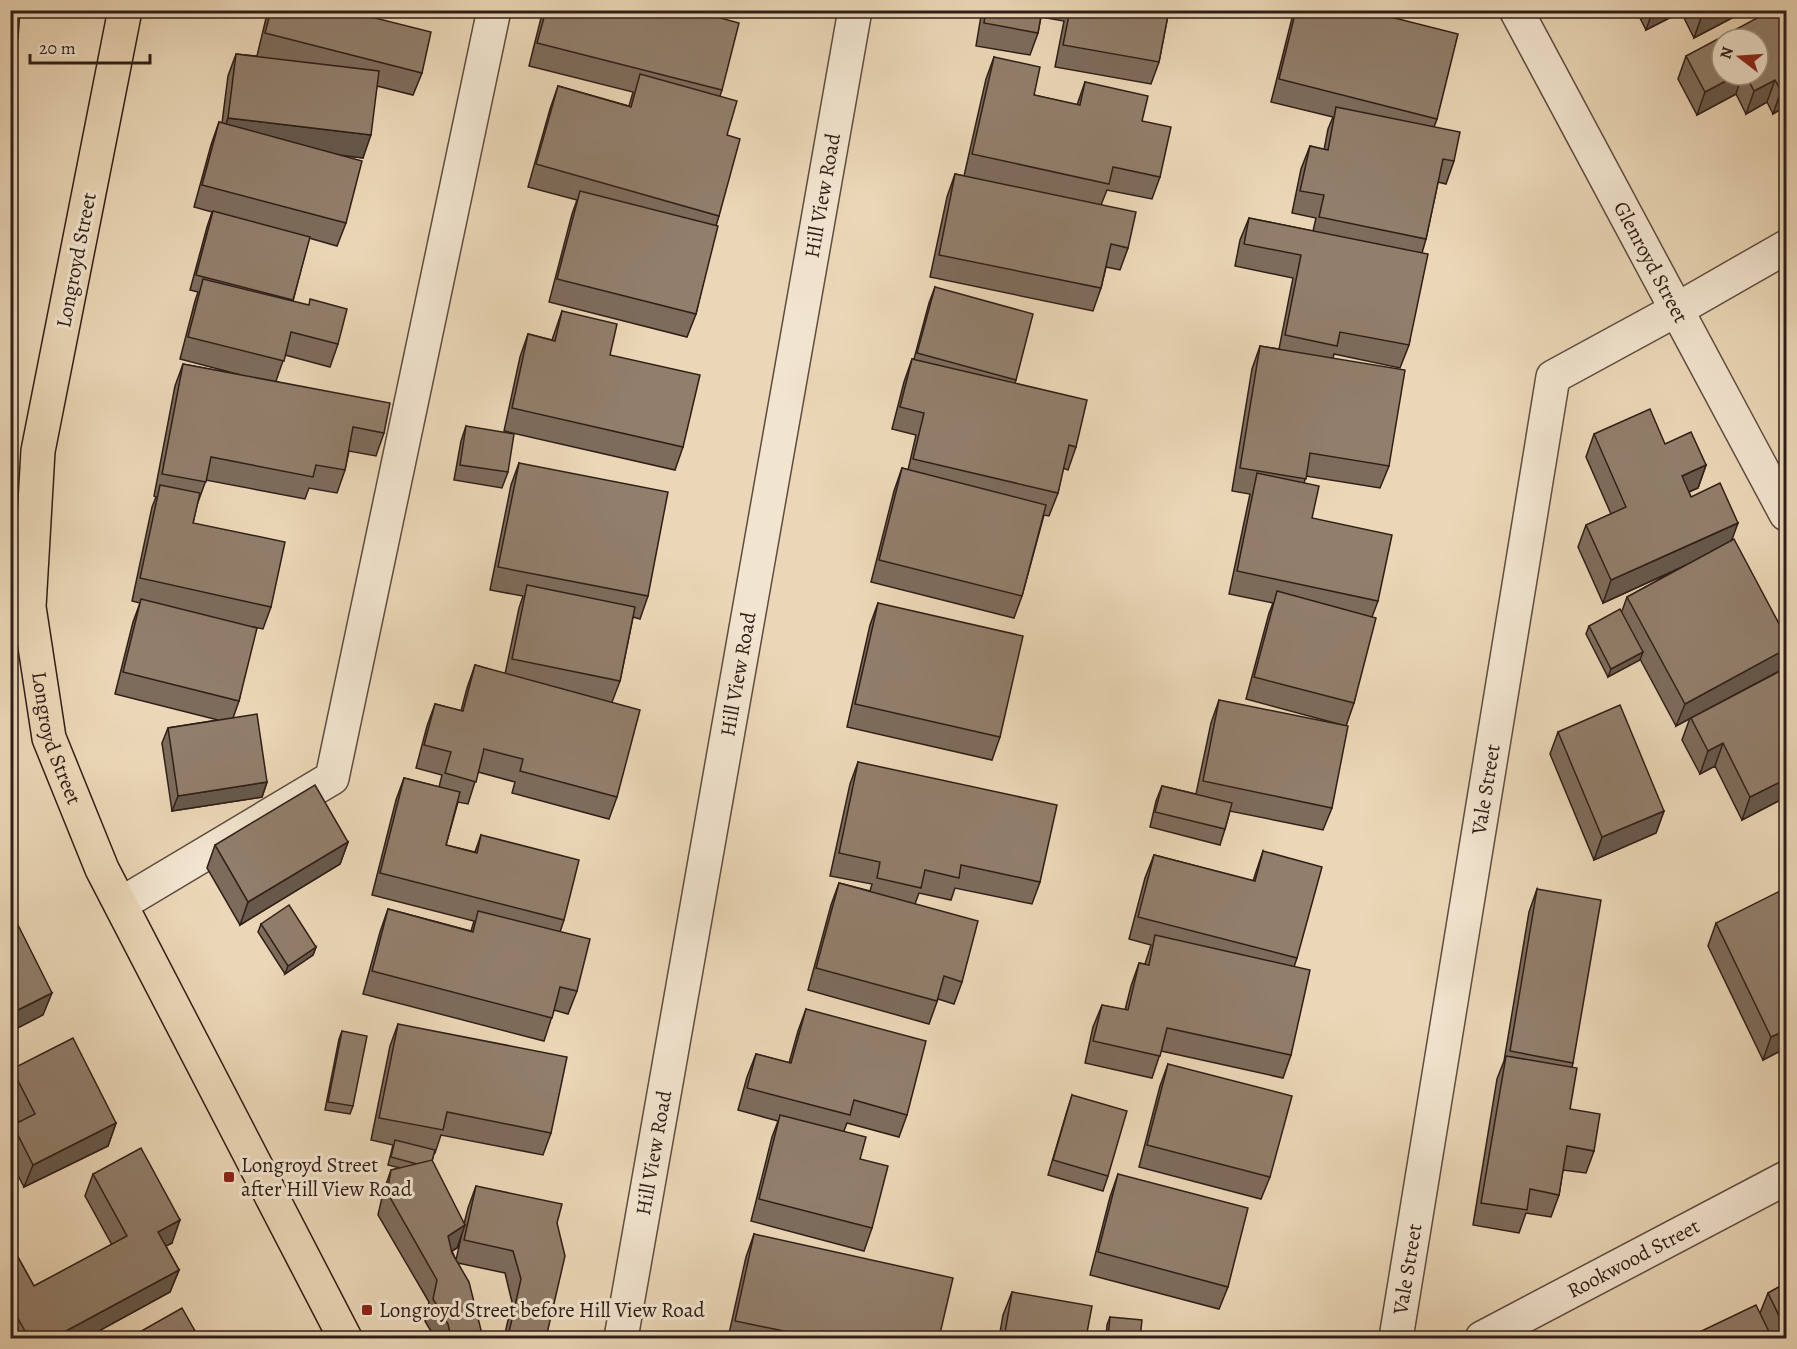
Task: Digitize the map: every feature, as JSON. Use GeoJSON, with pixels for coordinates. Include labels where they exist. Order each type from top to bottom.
{"type":"FeatureCollection","features":[{"type":"Feature","properties":{"kind":"main road","name":"Longroyd Street"},"geometry":{"type":"LineString","coordinates":[[125,10],[38,451],[29,607],[49,738],[102,869],[345,1338]]}},
{"type":"Feature","properties":{"kind":"street"},"geometry":{"type":"LineString","coordinates":[[121,904],[332,778],[494,10]]}},
{"type":"Feature","properties":{"kind":"street","name":"Hill View Road"},"geometry":{"type":"LineString","coordinates":[[621,1338],[855,10]]}},
{"type":"Feature","properties":{"kind":"street","name":"Glenroyd Street"},"geometry":{"type":"LineString","coordinates":[[1516,10],[1786,514]]}},
{"type":"Feature","properties":{"kind":"street"},"geometry":{"type":"LineString","coordinates":[[1676,310],[1786,247]]}},
{"type":"Feature","properties":{"kind":"street","name":"Vale Street"},"geometry":{"type":"LineString","coordinates":[[1396,1338],[1553,377],[1676,310]]}},
{"type":"Feature","properties":{"kind":"street","name":"Rookwood Street"},"geometry":{"type":"LineString","coordinates":[[1482,1338],[1786,1178]]}},
{"type":"Feature","properties":{"kind":"building"},"geometry":{"type":"Polygon","coordinates":[[[10,10],[20,10],[18,38],[10,37],[10,10]]]}},
{"type":"Feature","properties":{"kind":"building"},"geometry":{"type":"Polygon","coordinates":[[[271,10],[359,10],[359,14],[431,32],[422,73],[265,33],[271,10]]]}},
{"type":"Feature","properties":{"kind":"building"},"geometry":{"type":"Polygon","coordinates":[[[546,10],[691,10],[739,23],[722,90],[537,43],[546,10]]]}},
{"type":"Feature","properties":{"kind":"building"},"geometry":{"type":"Polygon","coordinates":[[[986,10],[1042,10],[1038,33],[984,23],[986,10]]]}},
{"type":"Feature","properties":{"kind":"building"},"geometry":{"type":"Polygon","coordinates":[[[1070,10],[1169,10],[1159,62],[1063,45],[1070,10]]]}},
{"type":"Feature","properties":{"kind":"building"},"geometry":{"type":"Polygon","coordinates":[[[1296,10],[1363,10],[1458,34],[1437,119],[1279,79],[1296,10]]]}},
{"type":"Feature","properties":{"kind":"building"},"geometry":{"type":"Polygon","coordinates":[[[1700,10],[1712,10],[1702,15],[1700,10]]]}},
{"type":"Feature","properties":{"kind":"building"},"geometry":{"type":"Polygon","coordinates":[[[1772,10],[1786,10],[1786,88],[1781,91],[1775,80],[1770,83],[1770,27],[1740,27],[1772,10]]]}},
{"type":"Feature","properties":{"kind":"building"},"geometry":{"type":"Polygon","coordinates":[[[1710,43],[1710,87],[1714,87],[1705,92],[1686,56],[1710,43]]]}},
{"type":"Feature","properties":{"kind":"building"},"geometry":{"type":"Polygon","coordinates":[[[236,54],[379,71],[371,135],[228,118],[236,54]]]}},
{"type":"Feature","properties":{"kind":"building"},"geometry":{"type":"Polygon","coordinates":[[[994,57],[1040,67],[1034,95],[1080,105],[1085,82],[1148,96],[1142,121],[1171,127],[1160,177],[1113,167],[1109,184],[972,154],[994,57]]]}},
{"type":"Feature","properties":{"kind":"building"},"geometry":{"type":"Polygon","coordinates":[[[640,74],[737,101],[727,135],[740,139],[719,216],[536,164],[558,86],[631,107],[640,74]]]}},
{"type":"Feature","properties":{"kind":"building"},"geometry":{"type":"Polygon","coordinates":[[[1336,107],[1460,132],[1454,161],[1443,159],[1426,239],[1319,217],[1324,195],[1300,191],[1310,146],[1328,150],[1336,107]]]}},
{"type":"Feature","properties":{"kind":"building"},"geometry":{"type":"Polygon","coordinates":[[[219,122],[362,161],[346,223],[202,185],[219,122]]]}},
{"type":"Feature","properties":{"kind":"building"},"geometry":{"type":"Polygon","coordinates":[[[955,174],[1136,212],[1128,248],[1111,244],[1101,288],[939,255],[955,174]]]}},
{"type":"Feature","properties":{"kind":"building"},"geometry":{"type":"Polygon","coordinates":[[[580,191],[718,226],[696,314],[557,279],[580,191]]]}},
{"type":"Feature","properties":{"kind":"building"},"geometry":{"type":"Polygon","coordinates":[[[213,211],[310,237],[293,300],[196,275],[213,211]]]}},
{"type":"Feature","properties":{"kind":"building"},"geometry":{"type":"Polygon","coordinates":[[[1249,218],[1428,254],[1409,345],[1340,332],[1337,346],[1285,335],[1301,255],[1244,244],[1249,218]]]}},
{"type":"Feature","properties":{"kind":"building"},"geometry":{"type":"Polygon","coordinates":[[[203,279],[309,305],[310,299],[347,309],[338,344],[291,332],[284,361],[188,337],[203,279]]]}},
{"type":"Feature","properties":{"kind":"building"},"geometry":{"type":"Polygon","coordinates":[[[935,287],[1033,314],[1016,380],[917,353],[935,287]]]}},
{"type":"Feature","properties":{"kind":"building"},"geometry":{"type":"Polygon","coordinates":[[[562,311],[617,324],[610,355],[700,375],[683,447],[512,408],[528,334],[555,341],[562,311]]]}},
{"type":"Feature","properties":{"kind":"building"},"geometry":{"type":"Polygon","coordinates":[[[1260,346],[1405,370],[1389,466],[1310,453],[1306,479],[1240,468],[1260,346]]]}},
{"type":"Feature","properties":{"kind":"building"},"geometry":{"type":"Polygon","coordinates":[[[912,359],[1087,400],[1076,447],[1069,445],[1058,493],[913,459],[924,413],[900,407],[912,359]]]}},
{"type":"Feature","properties":{"kind":"building"},"geometry":{"type":"Polygon","coordinates":[[[183,364],[390,403],[384,433],[353,427],[345,470],[316,465],[313,477],[211,457],[206,482],[162,474],[183,364]]]}},
{"type":"Feature","properties":{"kind":"building"},"geometry":{"type":"Polygon","coordinates":[[[1650,409],[1665,444],[1691,432],[1706,465],[1682,476],[1691,497],[1720,483],[1738,523],[1611,580],[1586,525],[1626,507],[1594,434],[1650,409]]]}},
{"type":"Feature","properties":{"kind":"building"},"geometry":{"type":"Polygon","coordinates":[[[466,426],[514,434],[508,472],[460,465],[466,426]]]}},
{"type":"Feature","properties":{"kind":"building"},"geometry":{"type":"Polygon","coordinates":[[[519,463],[668,492],[648,596],[498,567],[519,463]]]}},
{"type":"Feature","properties":{"kind":"building"},"geometry":{"type":"Polygon","coordinates":[[[902,468],[1046,505],[1022,596],[879,560],[902,468]]]}},
{"type":"Feature","properties":{"kind":"building"},"geometry":{"type":"Polygon","coordinates":[[[1257,473],[1319,486],[1312,518],[1392,535],[1378,601],[1237,571],[1257,473]]]}},
{"type":"Feature","properties":{"kind":"building"},"geometry":{"type":"Polygon","coordinates":[[[160,485],[200,493],[193,523],[285,542],[271,607],[140,578],[160,485]]]}},
{"type":"Feature","properties":{"kind":"building"},"geometry":{"type":"Polygon","coordinates":[[[1734,539],[1786,637],[1786,649],[1685,704],[1627,597],[1734,539]]]}},
{"type":"Feature","properties":{"kind":"building"},"geometry":{"type":"Polygon","coordinates":[[[527,585],[635,607],[620,681],[512,659],[527,585]]]}},
{"type":"Feature","properties":{"kind":"building"},"geometry":{"type":"Polygon","coordinates":[[[1277,591],[1376,618],[1354,703],[1254,677],[1277,591]]]}},
{"type":"Feature","properties":{"kind":"building"},"geometry":{"type":"Polygon","coordinates":[[[141,599],[257,628],[239,701],[123,672],[141,599]]]}},
{"type":"Feature","properties":{"kind":"building"},"geometry":{"type":"Polygon","coordinates":[[[878,603],[1023,636],[1000,737],[855,704],[878,603]]]}},
{"type":"Feature","properties":{"kind":"building"},"geometry":{"type":"Polygon","coordinates":[[[1620,609],[1643,652],[1611,669],[1589,626],[1620,609]]]}},
{"type":"Feature","properties":{"kind":"building"},"geometry":{"type":"Polygon","coordinates":[[[475,665],[640,710],[617,797],[520,771],[523,759],[484,749],[476,782],[445,773],[451,752],[424,745],[435,704],[463,711],[475,665]]]}},
{"type":"Feature","properties":{"kind":"building"},"geometry":{"type":"Polygon","coordinates":[[[1786,668],[1786,779],[1750,797],[1723,743],[1708,751],[1691,718],[1786,668]]]}},
{"type":"Feature","properties":{"kind":"building"},"geometry":{"type":"Polygon","coordinates":[[[1219,700],[1348,726],[1332,808],[1203,781],[1219,700]]]}},
{"type":"Feature","properties":{"kind":"building"},"geometry":{"type":"Polygon","coordinates":[[[1620,705],[1664,811],[1602,837],[1558,732],[1620,705]]]}},
{"type":"Feature","properties":{"kind":"building"},"geometry":{"type":"Polygon","coordinates":[[[257,714],[267,782],[178,796],[168,728],[257,714]]]}},
{"type":"Feature","properties":{"kind":"building"},"geometry":{"type":"Polygon","coordinates":[[[858,762],[1057,805],[1040,882],[961,865],[959,878],[925,870],[921,888],[877,878],[880,862],[839,853],[858,762]]]}},
{"type":"Feature","properties":{"kind":"building"},"geometry":{"type":"Polygon","coordinates":[[[404,778],[460,792],[446,845],[477,853],[481,835],[579,860],[564,920],[380,873],[404,778]]]}},
{"type":"Feature","properties":{"kind":"building"},"geometry":{"type":"Polygon","coordinates":[[[315,785],[348,842],[248,902],[215,845],[315,785]]]}},
{"type":"Feature","properties":{"kind":"building"},"geometry":{"type":"Polygon","coordinates":[[[1162,786],[1232,803],[1225,829],[1155,812],[1162,786]]]}},
{"type":"Feature","properties":{"kind":"building"},"geometry":{"type":"Polygon","coordinates":[[[1263,851],[1322,867],[1297,958],[1138,917],[1154,855],[1255,881],[1263,851]]]}},
{"type":"Feature","properties":{"kind":"building"},"geometry":{"type":"Polygon","coordinates":[[[839,883],[978,921],[962,982],[944,976],[937,1001],[816,968],[839,883]]]}},
{"type":"Feature","properties":{"kind":"building"},"geometry":{"type":"Polygon","coordinates":[[[1786,888],[1786,1030],[1771,1037],[1716,923],[1786,888]]]}},
{"type":"Feature","properties":{"kind":"building"},"geometry":{"type":"Polygon","coordinates":[[[1537,889],[1601,900],[1573,1063],[1510,1051],[1537,889]]]}},
{"type":"Feature","properties":{"kind":"building"},"geometry":{"type":"Polygon","coordinates":[[[289,905],[316,947],[288,966],[261,924],[289,905]]]}},
{"type":"Feature","properties":{"kind":"building"},"geometry":{"type":"Polygon","coordinates":[[[388,909],[473,932],[478,911],[590,939],[577,991],[560,987],[552,1018],[372,971],[388,909]]]}},
{"type":"Feature","properties":{"kind":"building"},"geometry":{"type":"Polygon","coordinates":[[[16,921],[52,993],[10,1014],[10,924],[16,921]]]}},
{"type":"Feature","properties":{"kind":"building"},"geometry":{"type":"Polygon","coordinates":[[[1155,935],[1310,970],[1291,1055],[1167,1028],[1160,1056],[1093,1041],[1102,1005],[1128,1010],[1139,963],[1149,965],[1155,935]]]}},
{"type":"Feature","properties":{"kind":"building"},"geometry":{"type":"Polygon","coordinates":[[[806,1009],[926,1041],[907,1115],[854,1100],[850,1115],[747,1088],[756,1054],[791,1063],[806,1009]]]}},
{"type":"Feature","properties":{"kind":"building"},"geometry":{"type":"Polygon","coordinates":[[[398,1024],[567,1057],[551,1133],[447,1112],[443,1130],[379,1118],[398,1024]]]}},
{"type":"Feature","properties":{"kind":"building"},"geometry":{"type":"Polygon","coordinates":[[[342,1031],[367,1036],[353,1106],[328,1102],[342,1031]]]}},
{"type":"Feature","properties":{"kind":"building"},"geometry":{"type":"Polygon","coordinates":[[[73,1038],[116,1123],[33,1165],[13,1125],[35,1114],[12,1069],[73,1038]]]}},
{"type":"Feature","properties":{"kind":"building"},"geometry":{"type":"Polygon","coordinates":[[[1506,1056],[1577,1068],[1570,1109],[1600,1114],[1594,1151],[1567,1146],[1559,1195],[1530,1189],[1527,1210],[1481,1203],[1506,1056]]]}},
{"type":"Feature","properties":{"kind":"building"},"geometry":{"type":"Polygon","coordinates":[[[1168,1064],[1292,1096],[1270,1177],[1147,1145],[1168,1064]]]}},
{"type":"Feature","properties":{"kind":"building"},"geometry":{"type":"Polygon","coordinates":[[[1072,1095],[1127,1111],[1108,1176],[1053,1160],[1072,1095]]]}},
{"type":"Feature","properties":{"kind":"building"},"geometry":{"type":"Polygon","coordinates":[[[780,1115],[866,1137],[860,1159],[888,1166],[872,1228],[759,1199],[780,1115]]]}},
{"type":"Feature","properties":{"kind":"building"},"geometry":{"type":"Polygon","coordinates":[[[395,1140],[435,1150],[432,1161],[417,1164],[391,1157],[395,1140]]]}},
{"type":"Feature","properties":{"kind":"building"},"geometry":{"type":"Polygon","coordinates":[[[141,1148],[180,1220],[158,1232],[179,1270],[53,1338],[29,1338],[12,1308],[10,1309],[10,1243],[34,1286],[127,1236],[93,1174],[141,1148]]]}},
{"type":"Feature","properties":{"kind":"building"},"geometry":{"type":"Polygon","coordinates":[[[432,1160],[465,1225],[448,1236],[452,1253],[469,1282],[483,1338],[451,1338],[448,1324],[433,1299],[437,1280],[387,1192],[391,1170],[432,1160]]]}},
{"type":"Feature","properties":{"kind":"building"},"geometry":{"type":"Polygon","coordinates":[[[1118,1174],[1248,1208],[1228,1287],[1098,1252],[1118,1174]]]}},
{"type":"Feature","properties":{"kind":"building"},"geometry":{"type":"Polygon","coordinates":[[[476,1186],[562,1204],[557,1223],[565,1256],[546,1338],[509,1332],[521,1279],[513,1251],[464,1240],[476,1186]]]}},
{"type":"Feature","properties":{"kind":"building"},"geometry":{"type":"Polygon","coordinates":[[[754,1234],[953,1278],[939,1338],[856,1338],[822,1331],[818,1338],[735,1321],[754,1234]]]}},
{"type":"Feature","properties":{"kind":"building"},"geometry":{"type":"Polygon","coordinates":[[[1786,1283],[1786,1330],[1768,1293],[1786,1283]]]}},
{"type":"Feature","properties":{"kind":"building"},"geometry":{"type":"Polygon","coordinates":[[[1012,1292],[1092,1306],[1086,1338],[1004,1338],[1012,1292]]]}},
{"type":"Feature","properties":{"kind":"building"},"geometry":{"type":"Polygon","coordinates":[[[1756,1305],[1772,1338],[1695,1338],[1693,1335],[1756,1305]]]}},
{"type":"Feature","properties":{"kind":"building"},"geometry":{"type":"Polygon","coordinates":[[[182,1308],[199,1338],[129,1338],[182,1308]]]}},
{"type":"Feature","properties":{"kind":"building"},"geometry":{"type":"Polygon","coordinates":[[[1110,1317],[1142,1320],[1140,1338],[1108,1338],[1110,1317]]]}},
{"type":"Feature","properties":{"kind":"place","name":"Longroyd Street after Hill View Road"},"geometry":{"type":"Point","coordinates":[229,1177]}},
{"type":"Feature","properties":{"kind":"place","name":"Longroyd Street before Hill View Road"},"geometry":{"type":"Point","coordinates":[367,1310]}}]}
